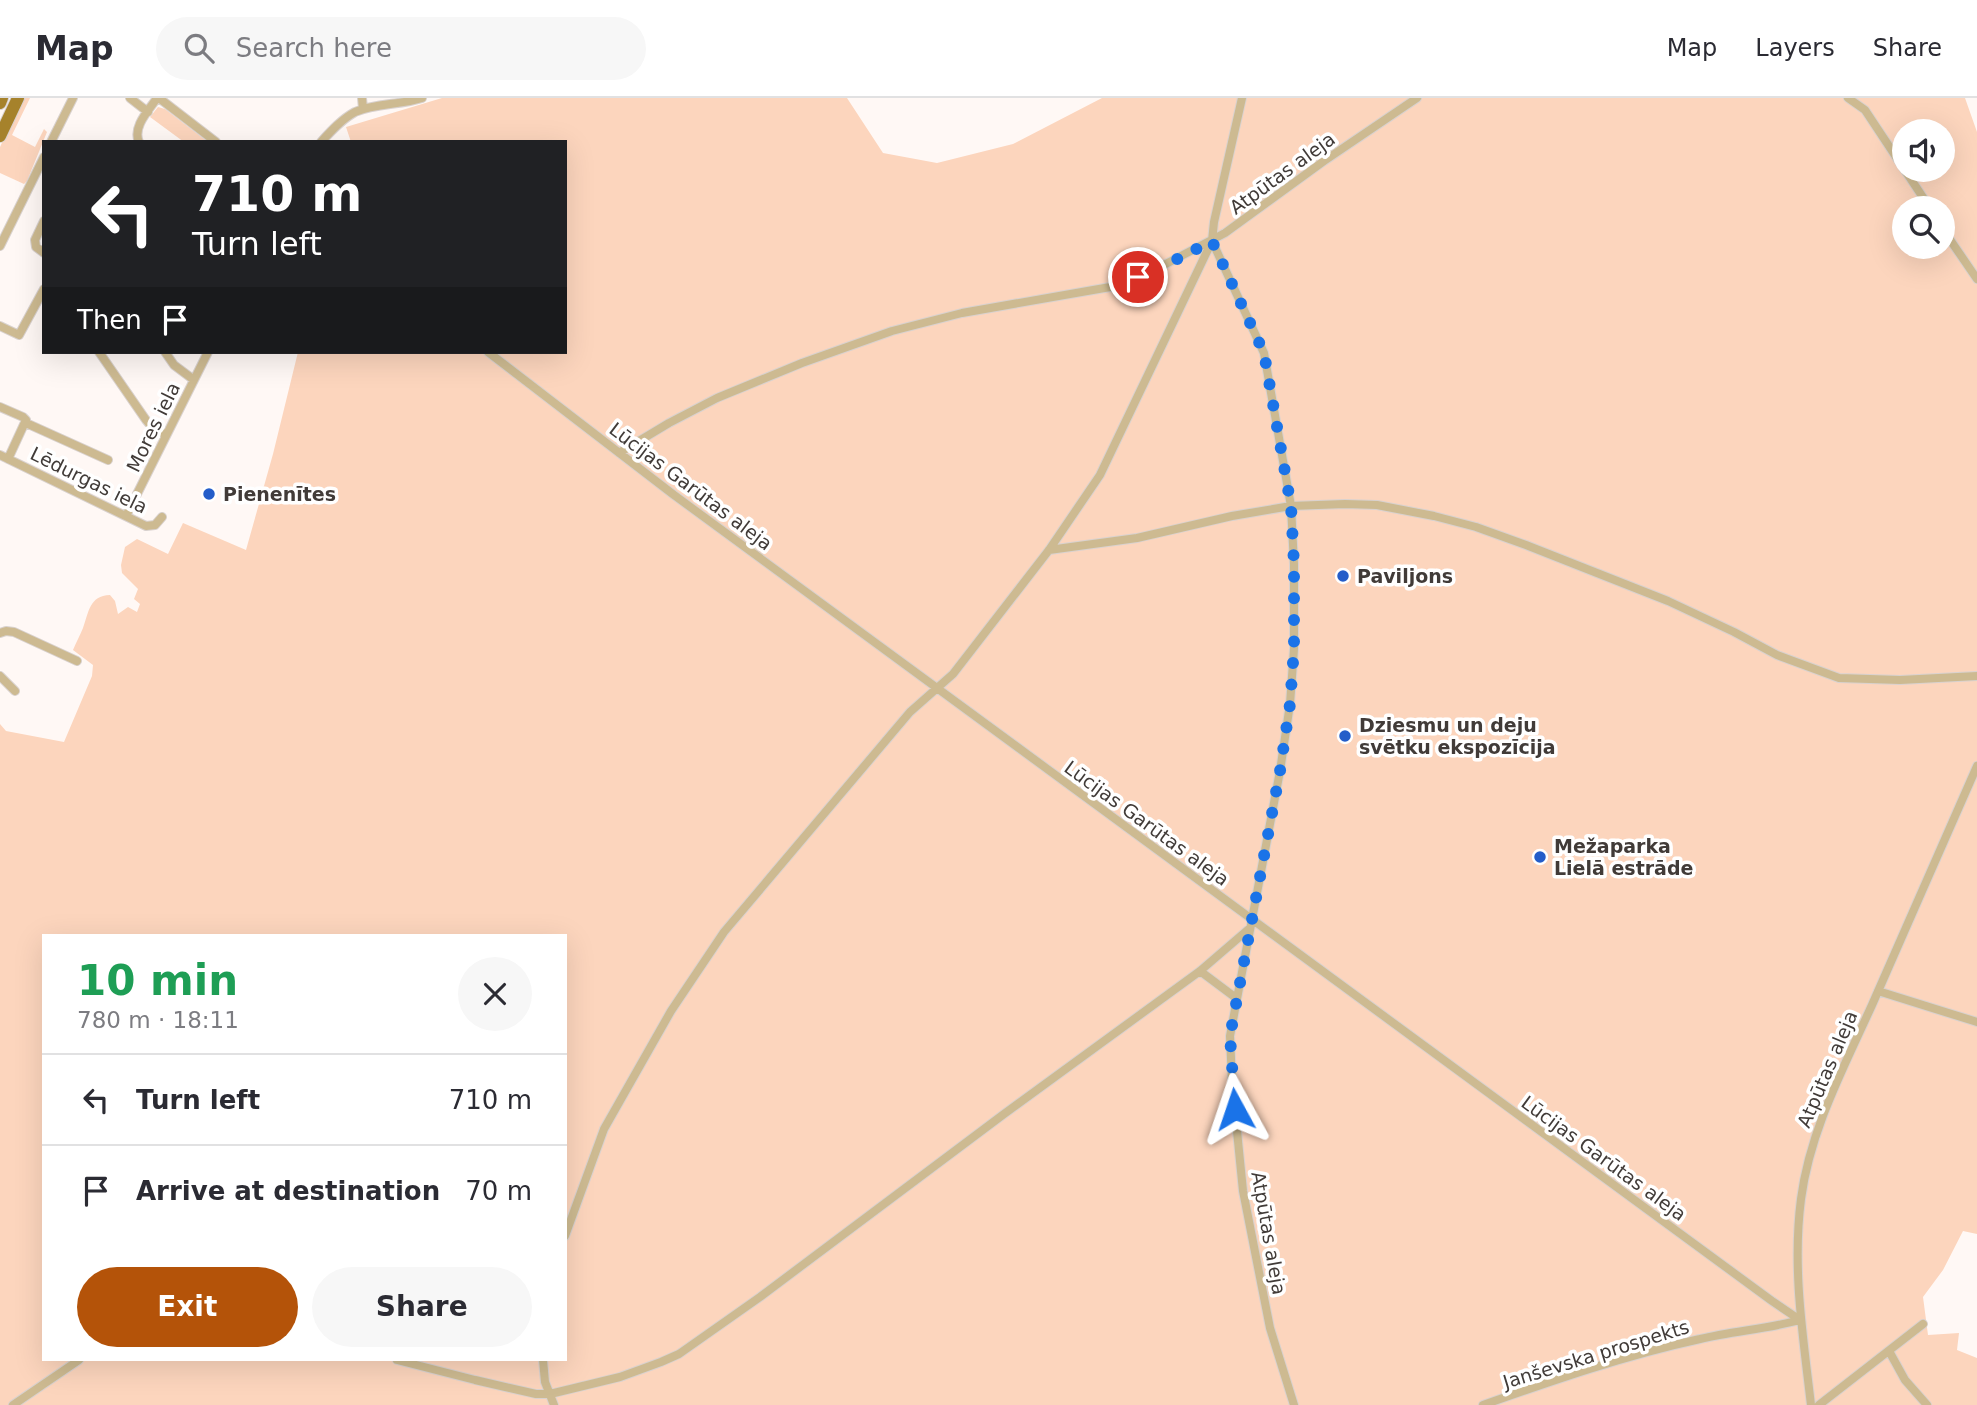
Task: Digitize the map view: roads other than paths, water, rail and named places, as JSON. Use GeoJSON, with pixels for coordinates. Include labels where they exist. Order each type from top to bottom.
{"type":"FeatureCollection","features":[{"type":"Feature","properties":{"kind":"main road"},"geometry":{"type":"LineString","coordinates":[[0,103],[2,98]]}},
{"type":"Feature","properties":{"kind":"main road"},"geometry":{"type":"LineString","coordinates":[[0,136],[18,98]]}},
{"type":"Feature","properties":{"kind":"street"},"geometry":{"type":"LineString","coordinates":[[52,140],[73,98]]}},
{"type":"Feature","properties":{"kind":"street"},"geometry":{"type":"LineString","coordinates":[[130,98],[148,112]]}},
{"type":"Feature","properties":{"kind":"street"},"geometry":{"type":"LineString","coordinates":[[138,140],[138,127],[158,98],[213,140]]}},
{"type":"Feature","properties":{"kind":"street"},"geometry":{"type":"LineString","coordinates":[[362,98],[363,109]]}},
{"type":"Feature","properties":{"kind":"street"},"geometry":{"type":"LineString","coordinates":[[567,1231],[604,1129],[671,1012],[724,932],[910,712],[953,674],[1049,550],[1100,475],[1212,241],[1242,98]]}},
{"type":"Feature","properties":{"kind":"street","name":"Atpūtas aleja"},"geometry":{"type":"LineString","coordinates":[[1294,1405],[1270,1328],[1243,1191],[1230,1036],[1290,704],[1294,649],[1291,506],[1264,353],[1212,241],[1417,98]]}},
{"type":"Feature","properties":{"kind":"street"},"geometry":{"type":"LineString","coordinates":[[1848,98],[1865,110]]}},
{"type":"Feature","properties":{"kind":"street"},"geometry":{"type":"LineString","coordinates":[[1861,98],[1865,110],[1922,196]]}},
{"type":"Feature","properties":{"kind":"street"},"geometry":{"type":"LineString","coordinates":[[323,140],[342,121],[363,109],[419,99]]}},
{"type":"Feature","properties":{"kind":"street"},"geometry":{"type":"LineString","coordinates":[[0,246],[42,163]]}},
{"type":"Feature","properties":{"kind":"street"},"geometry":{"type":"LineString","coordinates":[[42,225],[34,245],[42,251]]}},
{"type":"Feature","properties":{"kind":"street"},"geometry":{"type":"LineString","coordinates":[[619,453],[717,398],[802,363],[892,331],[962,313],[1116,286],[1160,268],[1212,241]]}},
{"type":"Feature","properties":{"kind":"street"},"geometry":{"type":"LineString","coordinates":[[1955,247],[1977,279]]}},
{"type":"Feature","properties":{"kind":"street"},"geometry":{"type":"LineString","coordinates":[[0,326],[19,335],[42,293]]}},
{"type":"Feature","properties":{"kind":"street"},"geometry":{"type":"LineString","coordinates":[[100,354],[146,420],[166,435]]}},
{"type":"Feature","properties":{"kind":"street"},"geometry":{"type":"LineString","coordinates":[[166,354],[174,365],[194,380]]}},
{"type":"Feature","properties":{"kind":"street","name":"Mores iela"},"geometry":{"type":"LineString","coordinates":[[127,516],[207,354]]}},
{"type":"Feature","properties":{"kind":"street","name":"Lūcijas Garūtas aleja"},"geometry":{"type":"LineString","coordinates":[[491,354],[619,453],[938,687],[1251,924],[1475,1081],[1800,1320]]}},
{"type":"Feature","properties":{"kind":"street"},"geometry":{"type":"LineString","coordinates":[[0,407],[23,417],[26,423],[108,460]]}},
{"type":"Feature","properties":{"kind":"street"},"geometry":{"type":"LineString","coordinates":[[4,457],[26,423]]}},
{"type":"Feature","properties":{"kind":"street","name":"Lēdurgas iela"},"geometry":{"type":"LineString","coordinates":[[4,457],[149,526],[162,517]]}},
{"type":"Feature","properties":{"kind":"street"},"geometry":{"type":"LineString","coordinates":[[1049,550],[1137,538],[1232,516],[1291,506],[1377,505],[1476,527],[1620,581],[1723,627],[1777,655],[1839,678],[1900,680],[1977,676]]}},
{"type":"Feature","properties":{"kind":"street"},"geometry":{"type":"LineString","coordinates":[[0,633],[14,632],[77,661]]}},
{"type":"Feature","properties":{"kind":"street"},"geometry":{"type":"LineString","coordinates":[[0,676],[15,691]]}},
{"type":"Feature","properties":{"kind":"street","name":"Atpūtas aleja"},"geometry":{"type":"LineString","coordinates":[[1811,1405],[1800,1320],[1797,1232],[1801,1196],[1814,1142],[1842,1072],[1977,766]]}},
{"type":"Feature","properties":{"kind":"street"},"geometry":{"type":"LineString","coordinates":[[401,1361],[536,1394],[550,1394],[620,1377],[662,1362],[693,1345],[1200,971],[1251,924]]}},
{"type":"Feature","properties":{"kind":"street"},"geometry":{"type":"LineString","coordinates":[[1200,971],[1236,998]]}},
{"type":"Feature","properties":{"kind":"street"},"geometry":{"type":"LineString","coordinates":[[1878,991],[1977,1022]]}},
{"type":"Feature","properties":{"kind":"street","name":"Janševska prospekts"},"geometry":{"type":"LineString","coordinates":[[1483,1405],[1637,1354],[1702,1338],[1769,1328],[1800,1320]]}},
{"type":"Feature","properties":{"kind":"street"},"geometry":{"type":"LineString","coordinates":[[1819,1405],[1923,1324]]}},
{"type":"Feature","properties":{"kind":"street"},"geometry":{"type":"LineString","coordinates":[[1889,1351],[1905,1380],[1927,1405]]}},
{"type":"Feature","properties":{"kind":"street"},"geometry":{"type":"LineString","coordinates":[[13,1405],[78,1361]]}},
{"type":"Feature","properties":{"kind":"street"},"geometry":{"type":"LineString","coordinates":[[543,1361],[545,1382],[554,1405]]}},
{"type":"Feature","properties":{"kind":"place","name":"Pienenītes"},"geometry":{"type":"Point","coordinates":[209,494]}},
{"type":"Feature","properties":{"kind":"place","name":"Paviljons"},"geometry":{"type":"Point","coordinates":[1343,576]}},
{"type":"Feature","properties":{"kind":"place","name":"Dziesmu un deju svētku ekspozīcija"},"geometry":{"type":"Point","coordinates":[1345,736]}},
{"type":"Feature","properties":{"kind":"place","name":"Mežaparka Lielā estrāde"},"geometry":{"type":"Point","coordinates":[1540,857]}}]}
